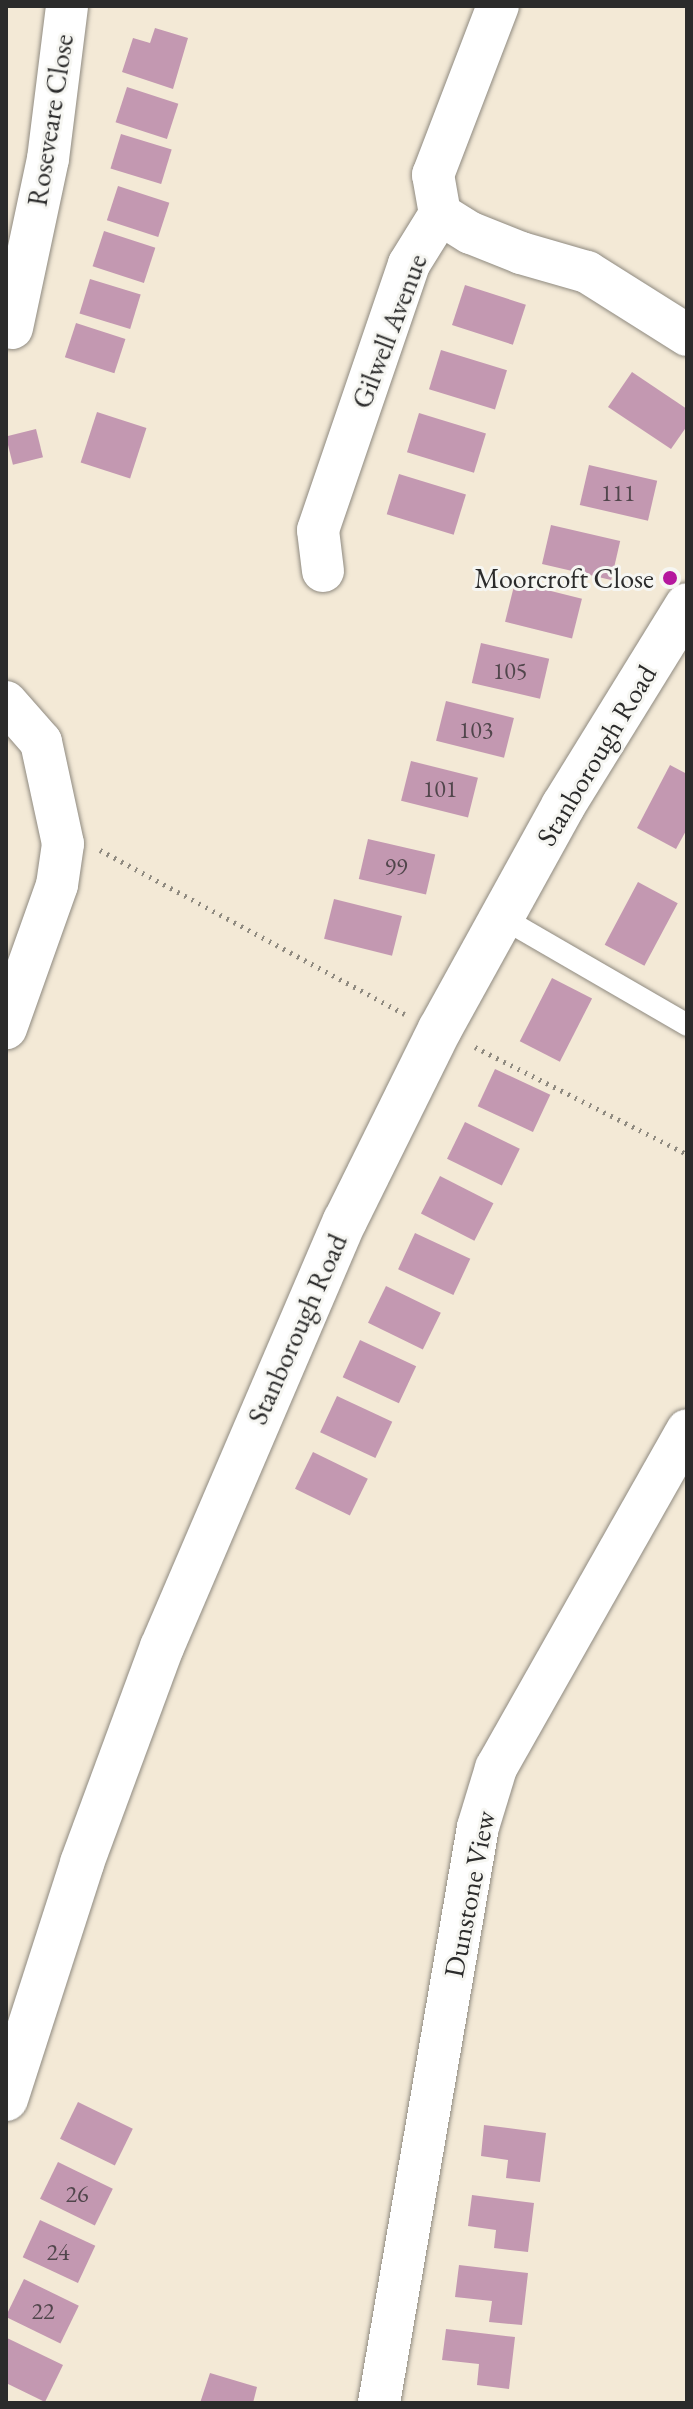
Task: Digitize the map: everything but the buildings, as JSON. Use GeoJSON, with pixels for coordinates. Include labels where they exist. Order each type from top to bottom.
{"type":"FeatureCollection","features":[{"type":"Feature","properties":{"kind":"street","name":"Roseveare Close"},"geometry":{"type":"LineString","coordinates":[[12,328],[13,279],[48,159],[67,6]]}},
{"type":"Feature","properties":{"kind":"street"},"geometry":{"type":"LineString","coordinates":[[498,6],[433,175],[440,214],[471,233],[521,253],[587,272],[687,335]]}},
{"type":"Feature","properties":{"kind":"street","name":"Gilwell Avenue"},"geometry":{"type":"LineString","coordinates":[[323,571],[318,530],[409,264],[440,214]]}},
{"type":"Feature","properties":{"kind":"street","name":"Stanborough Road"},"geometry":{"type":"LineString","coordinates":[[6,2099],[82,1863],[162,1647],[345,1221],[440,1029],[501,917],[563,806],[687,605]]}},
{"type":"Feature","properties":{"kind":"street"},"geometry":{"type":"LineString","coordinates":[[6,702],[41,742],[63,844],[57,885],[6,1028]]}},
{"type":"Feature","properties":{"kind":"street","name":"Dunstone View"},"geometry":{"type":"LineString","coordinates":[[379,2403],[478,1827],[496,1768],[687,1430]]}},
{"type":"Feature","properties":{"kind":"lane"},"geometry":{"type":"LineString","coordinates":[[501,917],[687,1025]]}},
{"type":"Feature","properties":{"kind":"path"},"geometry":{"type":"LineString","coordinates":[[60,829],[440,1029],[687,1154]]}},
{"type":"Feature","properties":{"kind":"place","name":"Moorcroft Close"},"geometry":{"type":"Point","coordinates":[670,578]}}]}
